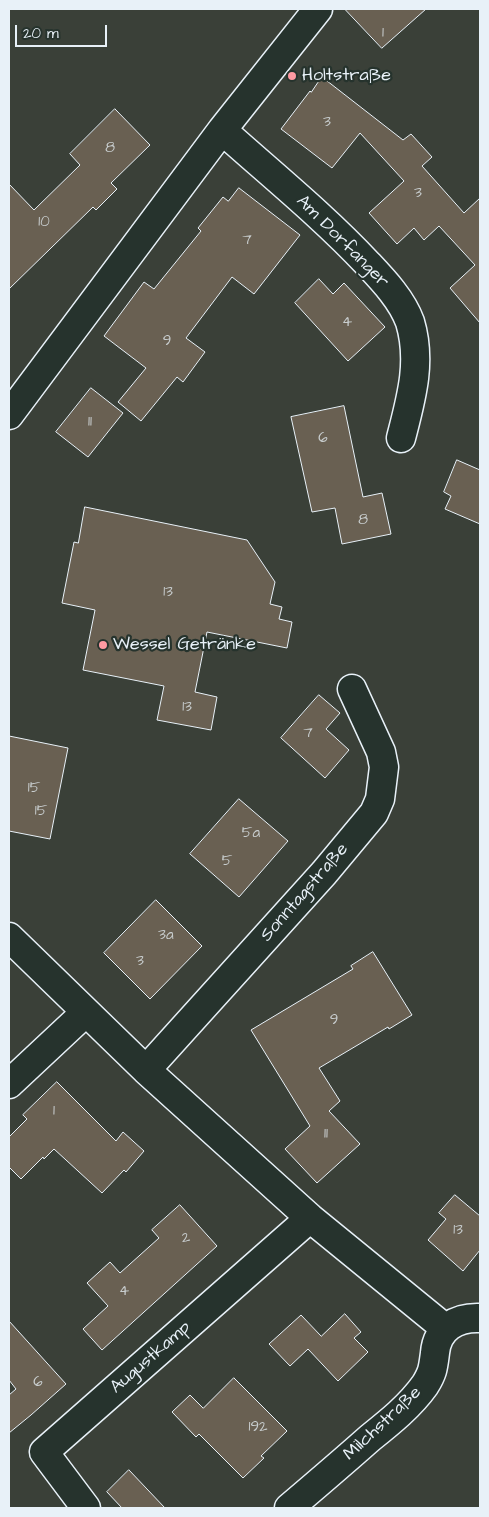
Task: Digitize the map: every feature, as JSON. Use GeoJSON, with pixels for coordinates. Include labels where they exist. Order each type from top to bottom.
{"type":"FeatureCollection","features":[{"type":"Feature","properties":{"kind":"street"},"geometry":{"type":"LineString","coordinates":[[9,415],[222,130],[318,9]]}},
{"type":"Feature","properties":{"kind":"street","name":"Am Dorfanger"},"geometry":{"type":"LineString","coordinates":[[222,130],[346,240],[403,307],[413,334],[416,362],[414,388],[400,438]]}},
{"type":"Feature","properties":{"kind":"street","name":"Sonntagstraße"},"geometry":{"type":"LineString","coordinates":[[146,1070],[324,873],[374,813],[380,799],[384,767],[381,752],[352,689]]}},
{"type":"Feature","properties":{"kind":"street"},"geometry":{"type":"LineString","coordinates":[[9,937],[146,1070],[310,1218],[446,1328],[460,1319],[480,1318]]}},
{"type":"Feature","properties":{"kind":"street"},"geometry":{"type":"LineString","coordinates":[[9,1084],[86,1012]]}},
{"type":"Feature","properties":{"kind":"street","name":"Augustkamp"},"geometry":{"type":"LineString","coordinates":[[86,1508],[44,1452],[310,1218]]}},
{"type":"Feature","properties":{"kind":"street","name":"Milchstraße"},"geometry":{"type":"LineString","coordinates":[[290,1508],[411,1403],[431,1375],[434,1365],[434,1353],[440,1334],[446,1328]]}},
{"type":"Feature","properties":{"kind":"building"},"geometry":{"type":"Polygon","coordinates":[[[345,9],[426,9],[382,48],[345,9]]]}},
{"type":"Feature","properties":{"kind":"building"},"geometry":{"type":"Polygon","coordinates":[[[322,77],[403,140],[411,134],[432,157],[422,166],[464,213],[480,198],[480,323],[450,288],[475,265],[439,226],[424,240],[414,228],[397,244],[369,213],[404,181],[360,133],[332,168],[281,129],[322,77]]]}},
{"type":"Feature","properties":{"kind":"building"},"geometry":{"type":"Polygon","coordinates":[[[115,109],[150,145],[111,183],[117,189],[96,210],[93,207],[9,289],[9,184],[34,210],[80,165],[70,154],[115,109]]]}},
{"type":"Feature","properties":{"kind":"building"},"geometry":{"type":"Polygon","coordinates":[[[239,188],[300,235],[254,294],[232,277],[186,338],[205,352],[183,382],[177,377],[141,421],[118,402],[146,368],[104,336],[144,282],[154,289],[201,231],[198,228],[223,197],[228,201],[239,188]]]}},
{"type":"Feature","properties":{"kind":"building"},"geometry":{"type":"Polygon","coordinates":[[[319,279],[333,294],[344,283],[385,327],[348,361],[295,303],[319,279]]]}},
{"type":"Feature","properties":{"kind":"building"},"geometry":{"type":"Polygon","coordinates":[[[91,388],[123,413],[88,457],[56,432],[91,388]]]}},
{"type":"Feature","properties":{"kind":"building"},"geometry":{"type":"Polygon","coordinates":[[[344,406],[363,497],[382,493],[391,534],[342,544],[335,508],[312,512],[291,417],[344,406]]]}},
{"type":"Feature","properties":{"kind":"building"},"geometry":{"type":"Polygon","coordinates":[[[457,460],[480,470],[480,524],[445,509],[451,496],[444,492],[457,460]]]}},
{"type":"Feature","properties":{"kind":"building"},"geometry":{"type":"Polygon","coordinates":[[[85,507],[247,540],[275,582],[270,604],[282,607],[279,619],[292,622],[287,648],[207,632],[195,692],[217,697],[211,730],[157,720],[164,686],[83,670],[95,610],[62,603],[74,542],[78,543],[85,507]]]}},
{"type":"Feature","properties":{"kind":"building"},"geometry":{"type":"Polygon","coordinates":[[[319,695],[340,713],[326,729],[349,750],[325,778],[281,738],[319,695]]]}},
{"type":"Feature","properties":{"kind":"building"},"geometry":{"type":"Polygon","coordinates":[[[9,736],[68,748],[50,839],[9,831],[9,736]]]}},
{"type":"Feature","properties":{"kind":"building"},"geometry":{"type":"Polygon","coordinates":[[[239,799],[288,841],[239,897],[190,854],[239,799]]]}},
{"type":"Feature","properties":{"kind":"building"},"geometry":{"type":"Polygon","coordinates":[[[156,900],[202,946],[150,999],[104,953],[156,900]]]}},
{"type":"Feature","properties":{"kind":"building"},"geometry":{"type":"Polygon","coordinates":[[[373,952],[412,1015],[319,1068],[340,1101],[329,1111],[360,1144],[317,1183],[285,1149],[310,1126],[251,1030],[353,969],[351,966],[373,952]]]}},
{"type":"Feature","properties":{"kind":"building"},"geometry":{"type":"Polygon","coordinates":[[[57,1082],[116,1141],[123,1132],[144,1151],[126,1172],[124,1170],[102,1193],[54,1149],[21,1179],[9,1167],[9,1137],[27,1119],[23,1115],[57,1082]]]}},
{"type":"Feature","properties":{"kind":"building"},"geometry":{"type":"Polygon","coordinates":[[[455,1195],[480,1216],[480,1250],[463,1271],[428,1240],[446,1219],[439,1213],[455,1195]]]}},
{"type":"Feature","properties":{"kind":"building"},"geometry":{"type":"Polygon","coordinates":[[[180,1205],[217,1246],[102,1350],[83,1329],[108,1306],[87,1283],[110,1262],[120,1273],[159,1238],[152,1230],[180,1205]]]}},
{"type":"Feature","properties":{"kind":"building"},"geometry":{"type":"Polygon","coordinates":[[[345,1314],[361,1332],[354,1338],[368,1352],[338,1381],[308,1349],[290,1366],[269,1344],[301,1315],[321,1336],[345,1314]]]}},
{"type":"Feature","properties":{"kind":"building"},"geometry":{"type":"Polygon","coordinates":[[[9,1321],[66,1384],[9,1433],[9,1395],[16,1389],[9,1380],[9,1321]]]}},
{"type":"Feature","properties":{"kind":"building"},"geometry":{"type":"Polygon","coordinates":[[[234,1378],[287,1431],[261,1456],[264,1458],[243,1478],[199,1434],[196,1437],[172,1412],[190,1395],[203,1408],[234,1378]]]}},
{"type":"Feature","properties":{"kind":"building"},"geometry":{"type":"Polygon","coordinates":[[[129,1470],[165,1508],[122,1508],[107,1492],[129,1470]]]}},
{"type":"Feature","properties":{"kind":"place","name":"Holtstraße"},"geometry":{"type":"Point","coordinates":[292,76]}},
{"type":"Feature","properties":{"kind":"place","name":"Wessel Getränke"},"geometry":{"type":"Point","coordinates":[103,645]}}]}
